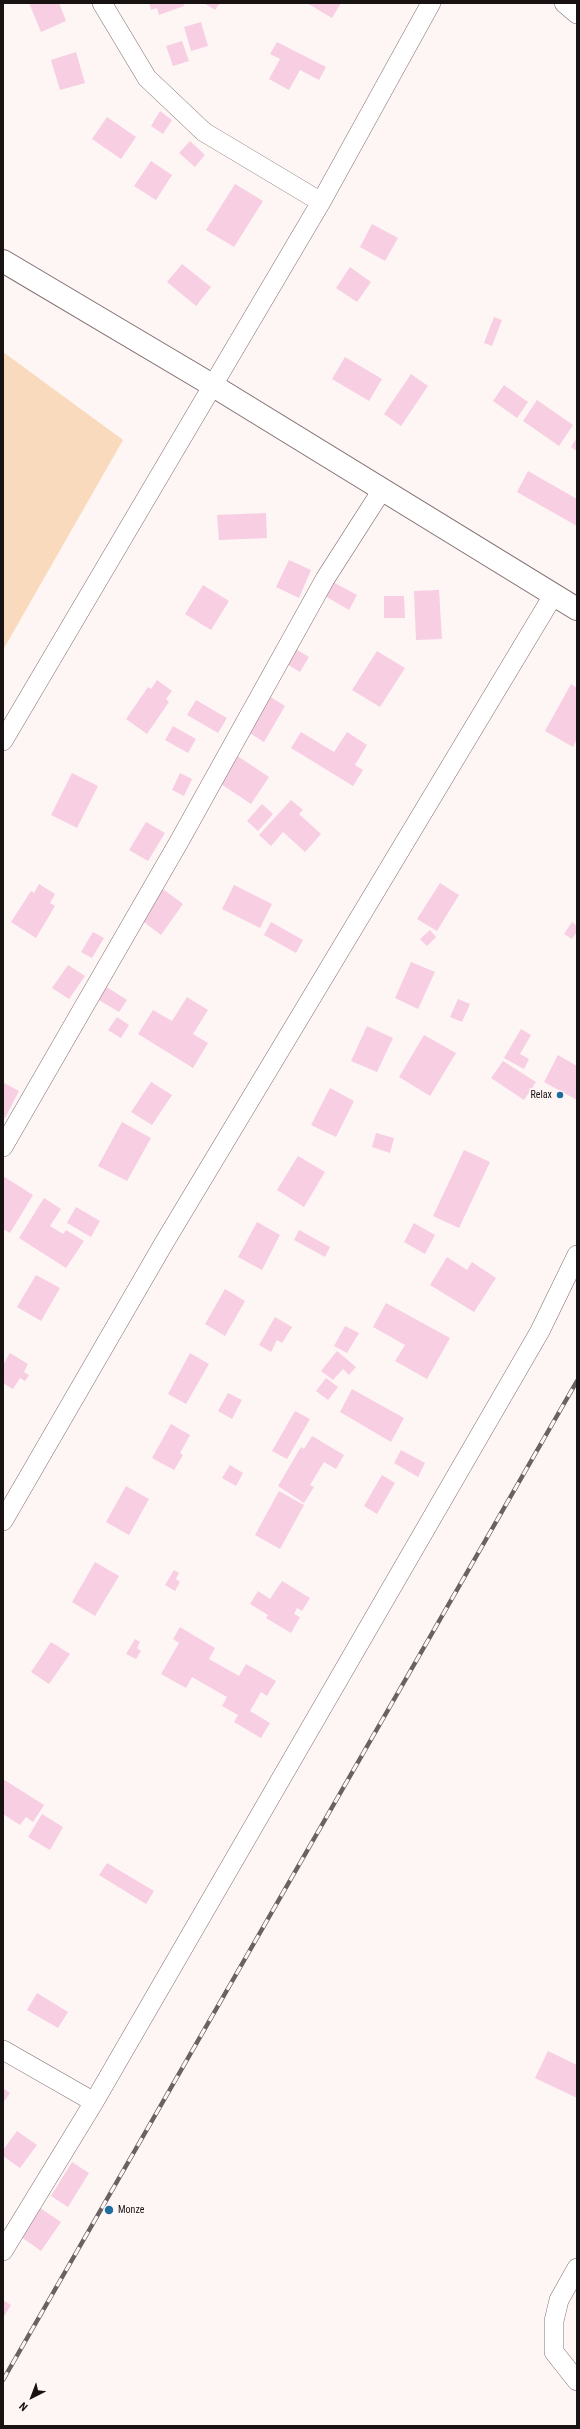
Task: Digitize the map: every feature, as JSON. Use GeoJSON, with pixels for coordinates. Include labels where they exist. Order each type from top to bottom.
{"type":"FeatureCollection","features":[{"type":"Feature","properties":{"kind":"street"},"geometry":{"type":"LineString","coordinates":[[102,3],[147,78],[204,132],[321,202]]}},
{"type":"Feature","properties":{"kind":"street"},"geometry":{"type":"LineString","coordinates":[[3,741],[321,202],[431,3]]}},
{"type":"Feature","properties":{"kind":"street"},"geometry":{"type":"LineString","coordinates":[[564,3],[577,14]]}},
{"type":"Feature","properties":{"kind":"street"},"geometry":{"type":"LineString","coordinates":[[3,261],[212,385],[577,609]]}},
{"type":"Feature","properties":{"kind":"street"},"geometry":{"type":"LineString","coordinates":[[3,1146],[180,840],[325,579],[382,490]]}},
{"type":"Feature","properties":{"kind":"street"},"geometry":{"type":"LineString","coordinates":[[3,1521],[164,1243],[554,594]]}},
{"type":"Feature","properties":{"kind":"street"},"geometry":{"type":"LineString","coordinates":[[3,2251],[94,2102],[540,1331],[577,1255]]}},
{"type":"Feature","properties":{"kind":"street"},"geometry":{"type":"LineString","coordinates":[[3,2050],[94,2102]]}},
{"type":"Feature","properties":{"kind":"street"},"geometry":{"type":"LineString","coordinates":[[577,2268],[559,2300],[554,2321],[554,2352],[577,2380]]}},
{"type":"Feature","properties":{"kind":"shaded area"},"geometry":{"type":"Polygon","coordinates":[[[3,352],[123,440],[3,650],[3,352]]]}},
{"type":"Feature","properties":{"kind":"building"},"geometry":{"type":"Polygon","coordinates":[[[29,3],[59,3],[66,21],[41,32],[29,3]]]}},
{"type":"Feature","properties":{"kind":"building"},"geometry":{"type":"Polygon","coordinates":[[[149,3],[183,3],[184,6],[159,15],[157,8],[151,10],[149,3]]]}},
{"type":"Feature","properties":{"kind":"building"},"geometry":{"type":"Polygon","coordinates":[[[204,3],[220,3],[215,10],[204,3]]]}},
{"type":"Feature","properties":{"kind":"building"},"geometry":{"type":"Polygon","coordinates":[[[307,3],[341,3],[332,18],[307,3]]]}},
{"type":"Feature","properties":{"kind":"building"},"geometry":{"type":"Polygon","coordinates":[[[201,22],[208,46],[191,51],[184,27],[201,22]]]}},
{"type":"Feature","properties":{"kind":"building"},"geometry":{"type":"Polygon","coordinates":[[[182,41],[189,61],[173,66],[166,46],[182,41]]]}},
{"type":"Feature","properties":{"kind":"building"},"geometry":{"type":"Polygon","coordinates":[[[277,42],[326,67],[319,80],[300,70],[289,90],[269,79],[280,59],[270,54],[277,42]]]}},
{"type":"Feature","properties":{"kind":"building"},"geometry":{"type":"Polygon","coordinates":[[[76,52],[85,83],[60,90],[51,60],[76,52]]]}},
{"type":"Feature","properties":{"kind":"building"},"geometry":{"type":"Polygon","coordinates":[[[160,111],[172,120],[163,134],[151,126],[160,111]]]}},
{"type":"Feature","properties":{"kind":"building"},"geometry":{"type":"Polygon","coordinates":[[[107,117],[136,137],[121,159],[92,139],[107,117]]]}},
{"type":"Feature","properties":{"kind":"building"},"geometry":{"type":"Polygon","coordinates":[[[190,141],[205,155],[195,167],[179,153],[190,141]]]}},
{"type":"Feature","properties":{"kind":"building"},"geometry":{"type":"Polygon","coordinates":[[[151,161],[172,175],[156,200],[134,186],[151,161]]]}},
{"type":"Feature","properties":{"kind":"building"},"geometry":{"type":"Polygon","coordinates":[[[235,184],[263,201],[234,247],[206,230],[235,184]]]}},
{"type":"Feature","properties":{"kind":"building"},"geometry":{"type":"Polygon","coordinates":[[[372,224],[398,238],[385,261],[360,247],[372,224]]]}},
{"type":"Feature","properties":{"kind":"building"},"geometry":{"type":"Polygon","coordinates":[[[182,264],[211,287],[196,306],[167,282],[182,264]]]}},
{"type":"Feature","properties":{"kind":"building"},"geometry":{"type":"Polygon","coordinates":[[[350,267],[371,282],[357,302],[336,288],[350,267]]]}},
{"type":"Feature","properties":{"kind":"building"},"geometry":{"type":"Polygon","coordinates":[[[494,317],[502,320],[492,346],[484,343],[494,317]]]}},
{"type":"Feature","properties":{"kind":"building"},"geometry":{"type":"Polygon","coordinates":[[[345,357],[382,379],[369,401],[332,379],[345,357]]]}},
{"type":"Feature","properties":{"kind":"building"},"geometry":{"type":"Polygon","coordinates":[[[411,374],[428,386],[401,426],[384,414],[411,374]]]}},
{"type":"Feature","properties":{"kind":"building"},"geometry":{"type":"Polygon","coordinates":[[[504,385],[528,402],[517,418],[493,401],[504,385]]]}},
{"type":"Feature","properties":{"kind":"building"},"geometry":{"type":"Polygon","coordinates":[[[537,400],[573,425],[559,446],[523,421],[537,400]]]}},
{"type":"Feature","properties":{"kind":"building"},"geometry":{"type":"Polygon","coordinates":[[[577,437],[577,451],[571,447],[577,437]]]}},
{"type":"Feature","properties":{"kind":"building"},"geometry":{"type":"Polygon","coordinates":[[[528,471],[577,499],[577,526],[517,492],[528,471]]]}},
{"type":"Feature","properties":{"kind":"building"},"geometry":{"type":"Polygon","coordinates":[[[266,513],[267,538],[219,540],[217,515],[266,513]]]}},
{"type":"Feature","properties":{"kind":"building"},"geometry":{"type":"Polygon","coordinates":[[[289,560],[311,570],[299,598],[276,587],[289,560]]]}},
{"type":"Feature","properties":{"kind":"building"},"geometry":{"type":"Polygon","coordinates":[[[333,582],[357,595],[349,610],[325,596],[333,582]]]}},
{"type":"Feature","properties":{"kind":"building"},"geometry":{"type":"Polygon","coordinates":[[[203,585],[229,601],[211,630],[185,614],[203,585]]]}},
{"type":"Feature","properties":{"kind":"building"},"geometry":{"type":"Polygon","coordinates":[[[439,590],[442,639],[416,640],[414,591],[439,590]]]}},
{"type":"Feature","properties":{"kind":"building"},"geometry":{"type":"Polygon","coordinates":[[[384,596],[404,596],[405,618],[384,618],[384,596]]]}},
{"type":"Feature","properties":{"kind":"building"},"geometry":{"type":"Polygon","coordinates":[[[294,648],[309,657],[300,672],[285,663],[294,648]]]}},
{"type":"Feature","properties":{"kind":"building"},"geometry":{"type":"Polygon","coordinates":[[[377,651],[405,668],[380,707],[352,690],[377,651]]]}},
{"type":"Feature","properties":{"kind":"building"},"geometry":{"type":"Polygon","coordinates":[[[157,680],[172,691],[166,699],[169,702],[147,734],[126,719],[148,687],[151,689],[157,680]]]}},
{"type":"Feature","properties":{"kind":"building"},"geometry":{"type":"Polygon","coordinates":[[[571,684],[577,688],[577,739],[573,747],[545,731],[571,684]]]}},
{"type":"Feature","properties":{"kind":"building"},"geometry":{"type":"Polygon","coordinates":[[[269,696],[285,706],[264,742],[248,732],[269,696]]]}},
{"type":"Feature","properties":{"kind":"building"},"geometry":{"type":"Polygon","coordinates":[[[196,700],[227,718],[218,733],[187,715],[196,700]]]}},
{"type":"Feature","properties":{"kind":"building"},"geometry":{"type":"Polygon","coordinates":[[[173,726],[196,739],[188,753],[165,740],[173,726]]]}},
{"type":"Feature","properties":{"kind":"building"},"geometry":{"type":"Polygon","coordinates":[[[301,732],[334,752],[347,732],[367,745],[355,765],[363,770],[353,786],[291,748],[301,732]]]}},
{"type":"Feature","properties":{"kind":"building"},"geometry":{"type":"Polygon","coordinates":[[[236,755],[269,777],[251,804],[218,782],[236,755]]]}},
{"type":"Feature","properties":{"kind":"building"},"geometry":{"type":"Polygon","coordinates":[[[72,773],[98,786],[77,828],[51,815],[72,773]]]}},
{"type":"Feature","properties":{"kind":"building"},"geometry":{"type":"Polygon","coordinates":[[[180,773],[192,779],[184,796],[172,790],[180,773]]]}},
{"type":"Feature","properties":{"kind":"building"},"geometry":{"type":"Polygon","coordinates":[[[291,800],[303,810],[299,814],[321,834],[305,852],[283,832],[271,846],[259,835],[291,800]]]}},
{"type":"Feature","properties":{"kind":"building"},"geometry":{"type":"Polygon","coordinates":[[[262,804],[273,814],[258,831],[247,821],[262,804]]]}},
{"type":"Feature","properties":{"kind":"building"},"geometry":{"type":"Polygon","coordinates":[[[146,822],[165,833],[148,861],[129,850],[146,822]]]}},
{"type":"Feature","properties":{"kind":"building"},"geometry":{"type":"Polygon","coordinates":[[[440,883],[459,895],[437,931],[417,919],[440,883]]]}},
{"type":"Feature","properties":{"kind":"building"},"geometry":{"type":"Polygon","coordinates":[[[39,884],[55,894],[50,903],[55,906],[36,938],[11,922],[31,891],[34,893],[39,884]]]}},
{"type":"Feature","properties":{"kind":"building"},"geometry":{"type":"Polygon","coordinates":[[[234,885],[272,904],[260,928],[222,909],[234,885]]]}},
{"type":"Feature","properties":{"kind":"building"},"geometry":{"type":"Polygon","coordinates":[[[163,889],[183,904],[161,935],[141,920],[163,889]]]}},
{"type":"Feature","properties":{"kind":"building"},"geometry":{"type":"Polygon","coordinates":[[[271,922],[303,940],[296,953],[264,935],[271,922]]]}},
{"type":"Feature","properties":{"kind":"building"},"geometry":{"type":"Polygon","coordinates":[[[572,922],[577,926],[577,932],[572,939],[564,934],[572,922]]]}},
{"type":"Feature","properties":{"kind":"building"},"geometry":{"type":"Polygon","coordinates":[[[430,930],[436,937],[427,946],[420,939],[430,930]]]}},
{"type":"Feature","properties":{"kind":"building"},"geometry":{"type":"Polygon","coordinates":[[[93,932],[104,938],[92,958],[81,952],[93,932]]]}},
{"type":"Feature","properties":{"kind":"building"},"geometry":{"type":"Polygon","coordinates":[[[411,962],[435,972],[418,1009],[395,998],[411,962]]]}},
{"type":"Feature","properties":{"kind":"building"},"geometry":{"type":"Polygon","coordinates":[[[68,965],[85,976],[69,999],[52,988],[68,965]]]}},
{"type":"Feature","properties":{"kind":"building"},"geometry":{"type":"Polygon","coordinates":[[[105,986],[127,1000],[119,1012],[97,999],[105,986]]]}},
{"type":"Feature","properties":{"kind":"building"},"geometry":{"type":"Polygon","coordinates":[[[187,997],[208,1010],[193,1034],[208,1043],[193,1068],[138,1034],[153,1010],[172,1021],[187,997]]]}},
{"type":"Feature","properties":{"kind":"building"},"geometry":{"type":"Polygon","coordinates":[[[458,999],[470,1004],[462,1022],[450,1017],[458,999]]]}},
{"type":"Feature","properties":{"kind":"building"},"geometry":{"type":"Polygon","coordinates":[[[117,1017],[129,1025],[121,1038],[108,1030],[117,1017]]]}},
{"type":"Feature","properties":{"kind":"building"},"geometry":{"type":"Polygon","coordinates":[[[367,1026],[393,1038],[377,1072],[351,1061],[367,1026]]]}},
{"type":"Feature","properties":{"kind":"building"},"geometry":{"type":"Polygon","coordinates":[[[521,1029],[531,1035],[520,1054],[529,1059],[524,1069],[504,1058],[521,1029]]]}},
{"type":"Feature","properties":{"kind":"building"},"geometry":{"type":"Polygon","coordinates":[[[424,1035],[456,1053],[430,1096],[399,1077],[424,1035]]]}},
{"type":"Feature","properties":{"kind":"building"},"geometry":{"type":"Polygon","coordinates":[[[558,1055],[577,1066],[577,1100],[544,1082],[558,1055]]]}},
{"type":"Feature","properties":{"kind":"building"},"geometry":{"type":"Polygon","coordinates":[[[503,1061],[536,1082],[524,1100],[491,1078],[503,1061]]]}},
{"type":"Feature","properties":{"kind":"building"},"geometry":{"type":"Polygon","coordinates":[[[151,1082],[172,1095],[152,1125],[131,1112],[151,1082]]]}},
{"type":"Feature","properties":{"kind":"building"},"geometry":{"type":"Polygon","coordinates":[[[4,1083],[19,1091],[5,1118],[3,1117],[4,1083]]]}},
{"type":"Feature","properties":{"kind":"building"},"geometry":{"type":"Polygon","coordinates":[[[330,1088],[354,1101],[336,1137],[311,1125],[330,1088]]]}},
{"type":"Feature","properties":{"kind":"building"},"geometry":{"type":"Polygon","coordinates":[[[122,1122],[151,1138],[127,1181],[98,1166],[122,1122]]]}},
{"type":"Feature","properties":{"kind":"building"},"geometry":{"type":"Polygon","coordinates":[[[376,1133],[394,1138],[390,1153],[372,1147],[376,1133]]]}},
{"type":"Feature","properties":{"kind":"building"},"geometry":{"type":"Polygon","coordinates":[[[464,1150],[490,1162],[459,1228],[433,1216],[464,1150]]]}},
{"type":"Feature","properties":{"kind":"building"},"geometry":{"type":"Polygon","coordinates":[[[298,1156],[325,1172],[304,1207],[277,1190],[298,1156]]]}},
{"type":"Feature","properties":{"kind":"building"},"geometry":{"type":"Polygon","coordinates":[[[3,1176],[33,1195],[10,1233],[3,1229],[3,1176]]]}},
{"type":"Feature","properties":{"kind":"building"},"geometry":{"type":"Polygon","coordinates":[[[44,1198],[61,1209],[50,1226],[63,1234],[66,1230],[84,1241],[66,1268],[19,1238],[44,1198]]]}},
{"type":"Feature","properties":{"kind":"building"},"geometry":{"type":"Polygon","coordinates":[[[76,1207],[100,1221],[91,1237],[67,1223],[76,1207]]]}},
{"type":"Feature","properties":{"kind":"building"},"geometry":{"type":"Polygon","coordinates":[[[257,1222],[280,1235],[262,1270],[238,1257],[257,1222]]]}},
{"type":"Feature","properties":{"kind":"building"},"geometry":{"type":"Polygon","coordinates":[[[414,1223],[435,1235],[425,1254],[404,1242],[414,1223]]]}},
{"type":"Feature","properties":{"kind":"building"},"geometry":{"type":"Polygon","coordinates":[[[299,1230],[330,1247],[325,1257],[294,1240],[299,1230]]]}},
{"type":"Feature","properties":{"kind":"building"},"geometry":{"type":"Polygon","coordinates":[[[447,1257],[467,1270],[472,1262],[496,1278],[474,1312],[430,1285],[447,1257]]]}},
{"type":"Feature","properties":{"kind":"building"},"geometry":{"type":"Polygon","coordinates":[[[36,1275],[60,1288],[41,1321],[17,1307],[36,1275]]]}},
{"type":"Feature","properties":{"kind":"building"},"geometry":{"type":"Polygon","coordinates":[[[225,1289],[245,1301],[225,1336],[205,1324],[225,1289]]]}},
{"type":"Feature","properties":{"kind":"building"},"geometry":{"type":"Polygon","coordinates":[[[386,1303],[450,1338],[427,1379],[395,1361],[405,1345],[373,1327],[386,1303]]]}},
{"type":"Feature","properties":{"kind":"building"},"geometry":{"type":"Polygon","coordinates":[[[275,1317],[292,1327],[282,1343],[277,1340],[271,1352],[259,1345],[275,1317]]]}},
{"type":"Feature","properties":{"kind":"building"},"geometry":{"type":"Polygon","coordinates":[[[345,1326],[359,1333],[347,1353],[334,1346],[345,1326]]]}},
{"type":"Feature","properties":{"kind":"building"},"geometry":{"type":"Polygon","coordinates":[[[337,1351],[356,1367],[349,1375],[343,1369],[333,1380],[321,1371],[337,1351]]]}},
{"type":"Feature","properties":{"kind":"building"},"geometry":{"type":"Polygon","coordinates":[[[10,1353],[28,1364],[24,1372],[29,1375],[25,1381],[20,1378],[13,1389],[3,1383],[3,1365],[10,1353]]]}},
{"type":"Feature","properties":{"kind":"building"},"geometry":{"type":"Polygon","coordinates":[[[190,1353],[209,1364],[186,1404],[168,1394],[190,1353]]]}},
{"type":"Feature","properties":{"kind":"building"},"geometry":{"type":"Polygon","coordinates":[[[326,1378],[338,1387],[328,1400],[316,1391],[326,1378]]]}},
{"type":"Feature","properties":{"kind":"building"},"geometry":{"type":"Polygon","coordinates":[[[352,1389],[404,1418],[391,1442],[340,1412],[352,1389]]]}},
{"type":"Feature","properties":{"kind":"building"},"geometry":{"type":"Polygon","coordinates":[[[228,1393],[242,1400],[232,1419],[218,1411],[228,1393]]]}},
{"type":"Feature","properties":{"kind":"building"},"geometry":{"type":"Polygon","coordinates":[[[295,1411],[310,1419],[287,1459],[272,1451],[295,1411]]]}},
{"type":"Feature","properties":{"kind":"building"},"geometry":{"type":"Polygon","coordinates":[[[171,1424],[190,1435],[180,1453],[183,1455],[174,1470],[152,1458],[171,1424]]]}},
{"type":"Feature","properties":{"kind":"building"},"geometry":{"type":"Polygon","coordinates":[[[312,1436],[344,1455],[336,1469],[324,1462],[310,1485],[314,1487],[304,1503],[278,1486],[301,1447],[304,1449],[312,1436]]]}},
{"type":"Feature","properties":{"kind":"building"},"geometry":{"type":"Polygon","coordinates":[[[401,1450],[425,1463],[418,1477],[394,1463],[401,1450]]]}},
{"type":"Feature","properties":{"kind":"building"},"geometry":{"type":"Polygon","coordinates":[[[230,1465],[243,1473],[236,1486],[222,1478],[230,1465]]]}},
{"type":"Feature","properties":{"kind":"building"},"geometry":{"type":"Polygon","coordinates":[[[382,1475],[395,1483],[377,1514],[364,1506],[382,1475]]]}},
{"type":"Feature","properties":{"kind":"building"},"geometry":{"type":"Polygon","coordinates":[[[126,1486],[149,1499],[129,1535],[106,1522],[126,1486]]]}},
{"type":"Feature","properties":{"kind":"building"},"geometry":{"type":"Polygon","coordinates":[[[279,1491],[304,1505],[280,1549],[255,1535],[279,1491]]]}},
{"type":"Feature","properties":{"kind":"building"},"geometry":{"type":"Polygon","coordinates":[[[95,1562],[119,1576],[95,1616],[72,1602],[95,1562]]]}},
{"type":"Feature","properties":{"kind":"building"},"geometry":{"type":"Polygon","coordinates":[[[174,1570],[179,1573],[176,1579],[180,1582],[175,1591],[165,1585],[174,1570]]]}},
{"type":"Feature","properties":{"kind":"building"},"geometry":{"type":"Polygon","coordinates":[[[282,1581],[310,1598],[302,1611],[297,1608],[294,1614],[300,1617],[291,1633],[266,1618],[268,1615],[250,1604],[258,1591],[270,1599],[282,1581]]]}},
{"type":"Feature","properties":{"kind":"building"},"geometry":{"type":"Polygon","coordinates":[[[180,1627],[215,1648],[209,1659],[239,1676],[246,1664],[276,1681],[267,1696],[261,1692],[250,1711],[270,1723],[261,1738],[234,1722],[238,1715],[222,1706],[227,1697],[192,1677],[186,1688],[161,1674],[179,1643],[173,1639],[180,1627]]]}},
{"type":"Feature","properties":{"kind":"building"},"geometry":{"type":"Polygon","coordinates":[[[135,1639],[140,1642],[137,1648],[141,1651],[136,1659],[126,1654],[135,1639]]]}},
{"type":"Feature","properties":{"kind":"building"},"geometry":{"type":"Polygon","coordinates":[[[51,1642],[70,1654],[49,1684],[31,1672],[51,1642]]]}},
{"type":"Feature","properties":{"kind":"building"},"geometry":{"type":"Polygon","coordinates":[[[3,1779],[44,1805],[33,1822],[26,1817],[20,1825],[3,1814],[3,1779]]]}},
{"type":"Feature","properties":{"kind":"building"},"geometry":{"type":"Polygon","coordinates":[[[42,1814],[63,1827],[50,1850],[28,1837],[42,1814]]]}},
{"type":"Feature","properties":{"kind":"building"},"geometry":{"type":"Polygon","coordinates":[[[107,1863],[154,1891],[146,1904],[99,1875],[107,1863]]]}},
{"type":"Feature","properties":{"kind":"building"},"geometry":{"type":"Polygon","coordinates":[[[37,1993],[68,2012],[58,2028],[27,2010],[37,1993]]]}},
{"type":"Feature","properties":{"kind":"building"},"geometry":{"type":"Polygon","coordinates":[[[548,2051],[577,2065],[577,2098],[535,2078],[548,2051]]]}},
{"type":"Feature","properties":{"kind":"building"},"geometry":{"type":"Polygon","coordinates":[[[3,2088],[10,2093],[3,2103],[3,2088]]]}},
{"type":"Feature","properties":{"kind":"building"},"geometry":{"type":"Polygon","coordinates":[[[17,2131],[37,2145],[20,2168],[3,2156],[3,2150],[17,2131]]]}},
{"type":"Feature","properties":{"kind":"building"},"geometry":{"type":"Polygon","coordinates":[[[72,2162],[89,2173],[68,2207],[51,2196],[72,2162]]]}},
{"type":"Feature","properties":{"kind":"building"},"geometry":{"type":"Polygon","coordinates":[[[40,2208],[61,2222],[41,2251],[20,2236],[40,2208]]]}},
{"type":"Feature","properties":{"kind":"building"},"geometry":{"type":"Polygon","coordinates":[[[3,2300],[11,2305],[3,2318],[3,2300]]]}},
{"type":"Feature","properties":{"kind":"railway"},"geometry":{"type":"LineString","coordinates":[[3,2380],[577,1381]]}},
{"type":"Feature","properties":{"kind":"place","name":"Relax"},"geometry":{"type":"Point","coordinates":[560,1095]}},
{"type":"Feature","properties":{"kind":"place","name":"Monze"},"geometry":{"type":"Point","coordinates":[109,2210]}}]}
